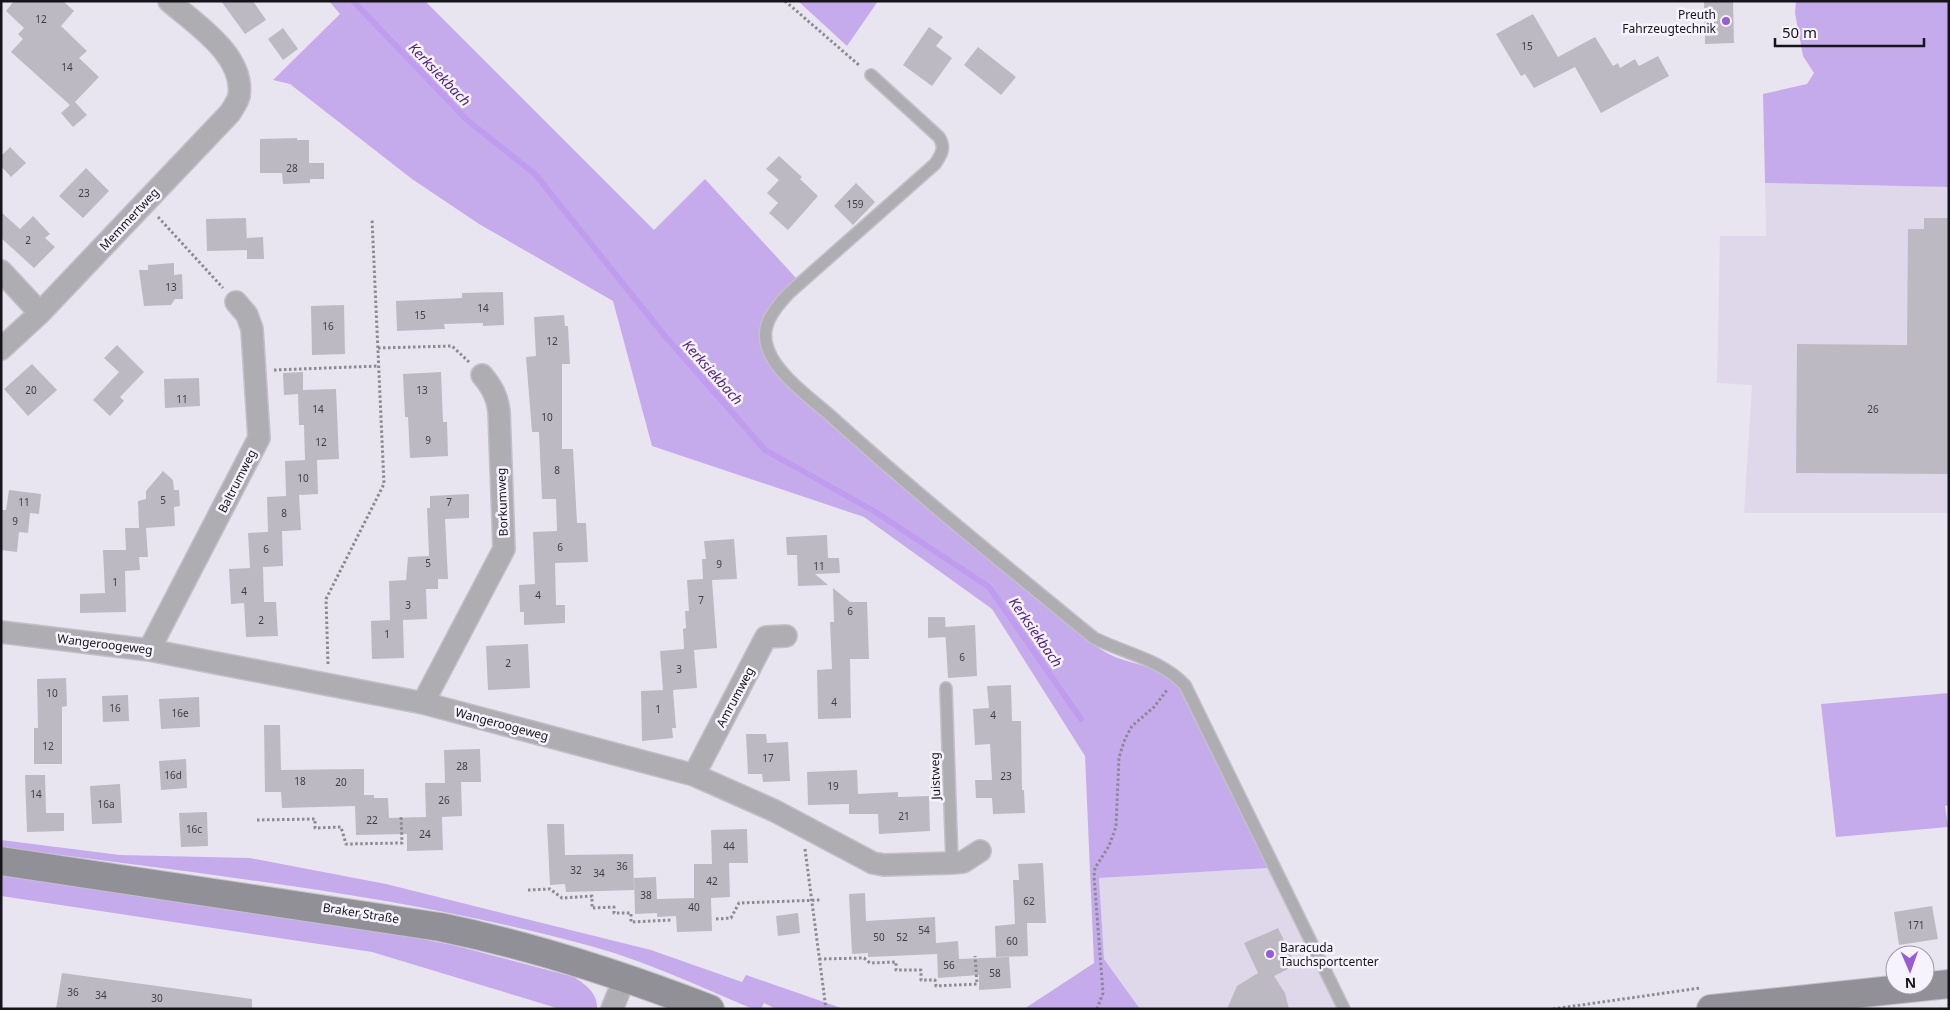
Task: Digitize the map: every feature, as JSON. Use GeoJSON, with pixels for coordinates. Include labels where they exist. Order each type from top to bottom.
{"type":"FeatureCollection","features":[{"type":"Feature","properties":{"kind":"main road","name":"Braker Straße"},"geometry":{"type":"LineString","coordinates":[[1,861],[440,926],[533,949],[624,977],[710,1009]]}},
{"type":"Feature","properties":{"kind":"main road"},"geometry":{"type":"LineString","coordinates":[[1711,1009],[1949,984]]}},
{"type":"Feature","properties":{"kind":"street","name":"Memmertweg"},"geometry":{"type":"LineString","coordinates":[[1,349],[40,313],[230,113],[239,96],[238,80],[233,65],[223,50],[170,1]]}},
{"type":"Feature","properties":{"kind":"street"},"geometry":{"type":"LineString","coordinates":[[1,271],[40,313]]}},
{"type":"Feature","properties":{"kind":"street","name":"Baltrumweg"},"geometry":{"type":"LineString","coordinates":[[149,650],[259,438],[252,329],[247,315],[236,302]]}},
{"type":"Feature","properties":{"kind":"street","name":"Borkumweg"},"geometry":{"type":"LineString","coordinates":[[424,703],[504,549],[499,411],[497,397],[492,386],[482,375]]}},
{"type":"Feature","properties":{"kind":"street","name":"Wangeroogeweg"},"geometry":{"type":"LineString","coordinates":[[1,632],[149,650],[424,703],[694,775],[742,795],[873,864],[963,862],[980,851]]}},
{"type":"Feature","properties":{"kind":"street","name":"Amrumweg"},"geometry":{"type":"LineString","coordinates":[[694,775],[766,637],[786,636]]}},
{"type":"Feature","properties":{"kind":"street"},"geometry":{"type":"LineString","coordinates":[[612,1009],[624,977]]}},
{"type":"Feature","properties":{"kind":"lane"},"geometry":{"type":"LineString","coordinates":[[871,75],[939,137],[943,149],[941,156],[935,164],[789,293],[773,310],[766,326],[767,349],[775,363],[794,383],[894,473],[1094,638],[1117,650],[1155,662],[1174,673],[1185,685],[1197,706],[1239,799],[1344,1009]]}},
{"type":"Feature","properties":{"kind":"lane","name":"Juistweg"},"geometry":{"type":"LineString","coordinates":[[946,688],[952,863]]}},
{"type":"Feature","properties":{"kind":"path"},"geometry":{"type":"LineString","coordinates":[[785,1],[871,75]]}},
{"type":"Feature","properties":{"kind":"path"},"geometry":{"type":"LineString","coordinates":[[144,202],[236,302]]}},
{"type":"Feature","properties":{"kind":"path"},"geometry":{"type":"LineString","coordinates":[[329,684],[326,599],[384,484],[372,219]]}},
{"type":"Feature","properties":{"kind":"path"},"geometry":{"type":"LineString","coordinates":[[378,348],[452,346],[482,375]]}},
{"type":"Feature","properties":{"kind":"path"},"geometry":{"type":"LineString","coordinates":[[256,371],[379,366]]}},
{"type":"Feature","properties":{"kind":"path"},"geometry":{"type":"LineString","coordinates":[[1097,1009],[1103,993],[1094,876],[1095,868],[1109,846],[1116,826],[1119,757],[1132,726],[1154,707],[1171,685],[1174,673]]}},
{"type":"Feature","properties":{"kind":"path"},"geometry":{"type":"LineString","coordinates":[[257,820],[315,819],[315,828],[341,827],[346,844],[402,843],[401,816]]}},
{"type":"Feature","properties":{"kind":"path"},"geometry":{"type":"LineString","coordinates":[[802,826],[826,1009]]}},
{"type":"Feature","properties":{"kind":"path"},"geometry":{"type":"LineString","coordinates":[[528,890],[550,889],[562,898],[592,896],[592,908],[614,907],[614,914],[631,913],[631,922],[672,920]]}},
{"type":"Feature","properties":{"kind":"path"},"geometry":{"type":"LineString","coordinates":[[716,918],[731,918],[739,902],[820,900]]}},
{"type":"Feature","properties":{"kind":"path"},"geometry":{"type":"LineString","coordinates":[[820,959],[864,958],[870,963],[896,962],[896,970],[921,970],[921,980],[935,980],[936,986],[977,984],[976,956]]}},
{"type":"Feature","properties":{"kind":"shaded area"},"geometry":{"type":"Polygon","coordinates":[[[329,1],[425,1],[654,230],[705,179],[797,279],[768,310],[763,328],[765,351],[891,476],[1090,642],[1112,656],[1159,672],[1179,688],[1268,868],[1099,878],[1104,959],[1140,1009],[1024,1009],[1094,963],[1085,756],[992,609],[864,517],[652,446],[613,301],[479,224],[412,179],[290,84],[273,80],[340,14],[329,1]]]}},
{"type":"Feature","properties":{"kind":"shaded area"},"geometry":{"type":"Polygon","coordinates":[[[798,1],[878,1],[847,46],[798,1]]]}},
{"type":"Feature","properties":{"kind":"shaded area"},"geometry":{"type":"Polygon","coordinates":[[[1796,1],[1948,1],[1948,187],[1765,183],[1763,94],[1807,84],[1814,73],[1803,56],[1795,13],[1796,1]]]}},
{"type":"Feature","properties":{"kind":"shaded area"},"geometry":{"type":"Polygon","coordinates":[[[1765,183],[1949,187],[1949,513],[1744,513],[1752,385],[1717,383],[1720,236],[1766,236],[1765,183]]]}},
{"type":"Feature","properties":{"kind":"shaded area"},"geometry":{"type":"Polygon","coordinates":[[[1949,693],[1949,805],[1945,806],[1948,827],[1836,837],[1821,704],[1949,693]]]}},
{"type":"Feature","properties":{"kind":"shaded area"},"geometry":{"type":"Polygon","coordinates":[[[1,840],[120,855],[250,858],[386,884],[651,950],[742,982],[746,975],[844,1009],[776,1009],[764,1003],[761,1009],[753,1009],[674,975],[614,953],[521,929],[374,899],[299,887],[1,847],[1,840]]]}},
{"type":"Feature","properties":{"kind":"shaded area"},"geometry":{"type":"Polygon","coordinates":[[[1268,868],[1336,1009],[1140,1009],[1104,959],[1099,878],[1268,868]]]}},
{"type":"Feature","properties":{"kind":"shaded area"},"geometry":{"type":"Polygon","coordinates":[[[1,875],[398,934],[457,946],[574,977],[587,986],[596,998],[597,1009],[560,1009],[372,952],[1,896],[1,875]]]}},
{"type":"Feature","properties":{"kind":"building"},"geometry":{"type":"Polygon","coordinates":[[[14,1],[63,1],[74,11],[61,26],[87,51],[79,58],[99,77],[75,102],[87,115],[73,127],[61,113],[70,105],[11,52],[23,39],[18,34],[24,28],[6,11],[14,1]]]}},
{"type":"Feature","properties":{"kind":"building"},"geometry":{"type":"Polygon","coordinates":[[[221,1],[253,1],[266,20],[245,34],[221,1]]]}},
{"type":"Feature","properties":{"kind":"building"},"geometry":{"type":"Polygon","coordinates":[[[1704,1],[1733,1],[1734,43],[1705,44],[1704,1]]]}},
{"type":"Feature","properties":{"kind":"building"},"geometry":{"type":"Polygon","coordinates":[[[1533,14],[1558,57],[1595,37],[1613,66],[1618,63],[1620,68],[1635,59],[1639,66],[1658,56],[1669,76],[1601,113],[1575,67],[1534,88],[1525,74],[1521,76],[1496,34],[1533,14]]]}},
{"type":"Feature","properties":{"kind":"building"},"geometry":{"type":"Polygon","coordinates":[[[929,27],[943,37],[936,46],[952,58],[932,86],[903,65],[929,27]]]}},
{"type":"Feature","properties":{"kind":"building"},"geometry":{"type":"Polygon","coordinates":[[[283,28],[298,49],[283,60],[268,39],[283,28]]]}},
{"type":"Feature","properties":{"kind":"building"},"geometry":{"type":"Polygon","coordinates":[[[978,47],[1016,77],[1001,95],[964,65],[978,47]]]}},
{"type":"Feature","properties":{"kind":"building"},"geometry":{"type":"Polygon","coordinates":[[[297,138],[297,140],[309,140],[309,163],[324,163],[324,179],[310,179],[310,183],[283,184],[282,173],[260,173],[260,139],[297,138]]]}},
{"type":"Feature","properties":{"kind":"building"},"geometry":{"type":"Polygon","coordinates":[[[10,147],[26,163],[11,177],[1,166],[1,156],[10,147]]]}},
{"type":"Feature","properties":{"kind":"building"},"geometry":{"type":"Polygon","coordinates":[[[779,156],[802,177],[800,179],[818,196],[788,230],[769,213],[778,203],[767,193],[779,180],[766,169],[779,156]]]}},
{"type":"Feature","properties":{"kind":"building"},"geometry":{"type":"Polygon","coordinates":[[[86,168],[109,191],[83,218],[59,196],[86,168]]]}},
{"type":"Feature","properties":{"kind":"building"},"geometry":{"type":"Polygon","coordinates":[[[856,183],[875,202],[853,225],[834,206],[856,183]]]}},
{"type":"Feature","properties":{"kind":"building"},"geometry":{"type":"Polygon","coordinates":[[[1,212],[20,229],[33,216],[50,234],[45,238],[55,247],[34,268],[1,238],[1,212]]]}},
{"type":"Feature","properties":{"kind":"building"},"geometry":{"type":"Polygon","coordinates":[[[246,218],[247,244],[247,238],[263,237],[264,259],[247,259],[247,250],[207,251],[206,219],[246,218]]]}},
{"type":"Feature","properties":{"kind":"building"},"geometry":{"type":"Polygon","coordinates":[[[1924,218],[1949,218],[1949,474],[1796,473],[1797,344],[1907,345],[1908,229],[1924,229],[1924,218]]]}},
{"type":"Feature","properties":{"kind":"building"},"geometry":{"type":"Polygon","coordinates":[[[174,263],[174,275],[182,274],[183,299],[175,299],[171,305],[144,306],[139,270],[148,270],[148,265],[174,263]]]}},
{"type":"Feature","properties":{"kind":"building"},"geometry":{"type":"Polygon","coordinates":[[[503,292],[504,325],[483,326],[483,323],[444,324],[445,329],[397,331],[396,301],[462,298],[462,293],[503,292]]]}},
{"type":"Feature","properties":{"kind":"building"},"geometry":{"type":"Polygon","coordinates":[[[344,305],[345,354],[312,355],[311,306],[344,305]]]}},
{"type":"Feature","properties":{"kind":"building"},"geometry":{"type":"Polygon","coordinates":[[[564,315],[565,326],[568,326],[570,364],[562,364],[562,449],[573,449],[577,523],[586,523],[588,562],[555,563],[556,605],[565,605],[565,623],[524,625],[524,612],[520,612],[519,585],[535,584],[533,532],[557,531],[556,499],[542,499],[539,432],[532,432],[526,357],[536,356],[534,317],[564,315]]]}},
{"type":"Feature","properties":{"kind":"building"},"geometry":{"type":"Polygon","coordinates":[[[117,345],[144,372],[120,397],[124,401],[110,416],[93,400],[119,372],[104,358],[117,345]]]}},
{"type":"Feature","properties":{"kind":"building"},"geometry":{"type":"Polygon","coordinates":[[[32,364],[57,390],[28,416],[4,389],[32,364]]]}},
{"type":"Feature","properties":{"kind":"building"},"geometry":{"type":"Polygon","coordinates":[[[303,372],[303,390],[336,389],[339,459],[317,460],[318,494],[299,495],[301,530],[268,532],[267,497],[286,496],[285,461],[305,460],[304,425],[299,425],[298,394],[284,395],[283,373],[303,372]]]}},
{"type":"Feature","properties":{"kind":"building"},"geometry":{"type":"Polygon","coordinates":[[[441,372],[443,422],[447,422],[448,456],[410,458],[408,417],[405,417],[403,374],[441,372]]]}},
{"type":"Feature","properties":{"kind":"building"},"geometry":{"type":"Polygon","coordinates":[[[199,378],[200,406],[165,408],[164,379],[199,378]]]}},
{"type":"Feature","properties":{"kind":"building"},"geometry":{"type":"Polygon","coordinates":[[[163,471],[173,480],[174,490],[179,490],[180,506],[174,507],[175,526],[146,528],[148,557],[139,557],[140,570],[125,571],[126,612],[80,613],[80,594],[105,593],[103,550],[126,550],[125,528],[139,528],[138,501],[146,499],[146,491],[163,471]]]}},
{"type":"Feature","properties":{"kind":"building"},"geometry":{"type":"Polygon","coordinates":[[[9,490],[41,494],[39,514],[30,513],[28,533],[19,532],[17,552],[1,550],[1,510],[6,510],[9,490]]]}},
{"type":"Feature","properties":{"kind":"building"},"geometry":{"type":"Polygon","coordinates":[[[469,494],[469,518],[445,519],[448,579],[438,579],[438,589],[426,589],[427,619],[403,620],[404,658],[372,659],[371,621],[390,620],[389,581],[406,580],[408,557],[429,556],[427,508],[430,508],[430,496],[469,494]]]}},
{"type":"Feature","properties":{"kind":"building"},"geometry":{"type":"Polygon","coordinates":[[[282,531],[283,566],[263,567],[264,602],[276,602],[278,636],[246,637],[244,603],[231,604],[229,569],[250,568],[248,533],[282,531]]]}},
{"type":"Feature","properties":{"kind":"building"},"geometry":{"type":"Polygon","coordinates":[[[827,535],[828,558],[839,558],[840,573],[815,574],[828,585],[798,586],[797,555],[787,555],[786,537],[827,535]]]}},
{"type":"Feature","properties":{"kind":"building"},"geometry":{"type":"Polygon","coordinates":[[[734,539],[737,579],[712,580],[717,648],[694,650],[697,688],[673,690],[676,728],[672,728],[673,738],[642,741],[641,691],[663,690],[660,651],[684,649],[683,629],[686,628],[685,611],[689,611],[687,580],[703,579],[702,559],[706,559],[704,541],[734,539]]]}},
{"type":"Feature","properties":{"kind":"building"},"geometry":{"type":"Polygon","coordinates":[[[833,588],[850,602],[867,602],[869,659],[850,659],[851,718],[818,719],[817,670],[832,669],[830,622],[834,622],[833,588]]]}},
{"type":"Feature","properties":{"kind":"building"},"geometry":{"type":"Polygon","coordinates":[[[928,617],[945,617],[946,637],[928,638],[928,617]]]}},
{"type":"Feature","properties":{"kind":"building"},"geometry":{"type":"Polygon","coordinates":[[[975,625],[977,676],[948,678],[945,627],[975,625]]]}},
{"type":"Feature","properties":{"kind":"building"},"geometry":{"type":"Polygon","coordinates":[[[528,644],[530,688],[488,690],[486,646],[528,644]]]}},
{"type":"Feature","properties":{"kind":"building"},"geometry":{"type":"Polygon","coordinates":[[[66,678],[67,706],[62,707],[62,764],[34,764],[34,728],[38,728],[37,679],[66,678]]]}},
{"type":"Feature","properties":{"kind":"building"},"geometry":{"type":"Polygon","coordinates":[[[1011,685],[1012,721],[1021,721],[1022,790],[1024,790],[1025,813],[993,814],[992,798],[976,798],[975,780],[992,780],[990,744],[975,745],[973,709],[989,708],[987,686],[1011,685]]]}},
{"type":"Feature","properties":{"kind":"building"},"geometry":{"type":"Polygon","coordinates":[[[128,695],[129,721],[103,722],[102,696],[128,695]]]}},
{"type":"Feature","properties":{"kind":"building"},"geometry":{"type":"Polygon","coordinates":[[[199,697],[200,727],[161,729],[159,699],[199,697]]]}},
{"type":"Feature","properties":{"kind":"building"},"geometry":{"type":"Polygon","coordinates":[[[264,725],[280,725],[281,770],[364,769],[364,795],[374,795],[374,798],[388,798],[389,818],[426,817],[425,783],[445,783],[444,750],[480,749],[481,782],[461,782],[462,816],[442,817],[443,850],[407,851],[407,834],[356,835],[355,806],[282,808],[281,792],[265,792],[264,725]]]}},
{"type":"Feature","properties":{"kind":"building"},"geometry":{"type":"Polygon","coordinates":[[[746,734],[766,734],[767,743],[788,742],[790,781],[763,782],[762,774],[748,774],[746,734]]]}},
{"type":"Feature","properties":{"kind":"building"},"geometry":{"type":"Polygon","coordinates":[[[186,759],[187,788],[161,790],[159,761],[186,759]]]}},
{"type":"Feature","properties":{"kind":"building"},"geometry":{"type":"Polygon","coordinates":[[[857,770],[858,794],[898,792],[898,797],[929,796],[930,831],[879,834],[878,814],[849,814],[849,804],[808,805],[807,772],[857,770]]]}},
{"type":"Feature","properties":{"kind":"building"},"geometry":{"type":"Polygon","coordinates":[[[25,775],[45,775],[46,813],[64,813],[64,831],[27,832],[25,775]]]}},
{"type":"Feature","properties":{"kind":"building"},"geometry":{"type":"Polygon","coordinates":[[[120,784],[122,823],[92,824],[90,786],[120,784]]]}},
{"type":"Feature","properties":{"kind":"building"},"geometry":{"type":"Polygon","coordinates":[[[207,812],[208,846],[181,847],[179,813],[207,812]]]}},
{"type":"Feature","properties":{"kind":"building"},"geometry":{"type":"Polygon","coordinates":[[[547,824],[564,824],[565,855],[633,854],[634,890],[566,892],[565,884],[550,885],[547,824]]]}},
{"type":"Feature","properties":{"kind":"building"},"geometry":{"type":"Polygon","coordinates":[[[747,829],[748,863],[729,863],[730,897],[711,898],[712,931],[677,932],[676,916],[657,917],[657,913],[635,914],[634,878],[656,877],[657,899],[694,898],[694,864],[712,864],[711,830],[747,829]]]}},
{"type":"Feature","properties":{"kind":"building"},"geometry":{"type":"Polygon","coordinates":[[[1043,863],[1046,923],[1027,923],[1028,956],[996,957],[995,926],[1015,924],[1013,880],[1019,880],[1018,864],[1043,863]]]}},
{"type":"Feature","properties":{"kind":"building"},"geometry":{"type":"Polygon","coordinates":[[[865,893],[866,921],[935,917],[936,943],[958,941],[959,959],[1009,957],[1011,988],[979,990],[979,975],[938,978],[937,952],[937,954],[868,957],[868,953],[852,954],[849,894],[865,893]]]}},
{"type":"Feature","properties":{"kind":"building"},"geometry":{"type":"Polygon","coordinates":[[[1932,906],[1938,939],[1899,945],[1894,912],[1932,906]]]}},
{"type":"Feature","properties":{"kind":"building"},"geometry":{"type":"Polygon","coordinates":[[[798,913],[800,933],[778,936],[776,916],[798,913]]]}},
{"type":"Feature","properties":{"kind":"building"},"geometry":{"type":"Polygon","coordinates":[[[1278,928],[1296,965],[1274,976],[1285,993],[1289,1009],[1227,1009],[1237,986],[1258,973],[1244,943],[1278,928]]]}},
{"type":"Feature","properties":{"kind":"building"},"geometry":{"type":"Polygon","coordinates":[[[62,973],[252,999],[252,1009],[56,1009],[62,973]]]}},
{"type":"Feature","properties":{"kind":"waterway","name":"Kerksiekbach"},"geometry":{"type":"LineString","coordinates":[[353,1],[467,120],[535,174],[665,336],[765,450],[874,511],[989,587],[1081,719]]}},
{"type":"Feature","properties":{"kind":"place","name":"Preuth Fahrzeugtechnik"},"geometry":{"type":"Point","coordinates":[1726,21]}},
{"type":"Feature","properties":{"kind":"place","name":"Baracuda Tauchsportcenter"},"geometry":{"type":"Point","coordinates":[1270,954]}}]}
